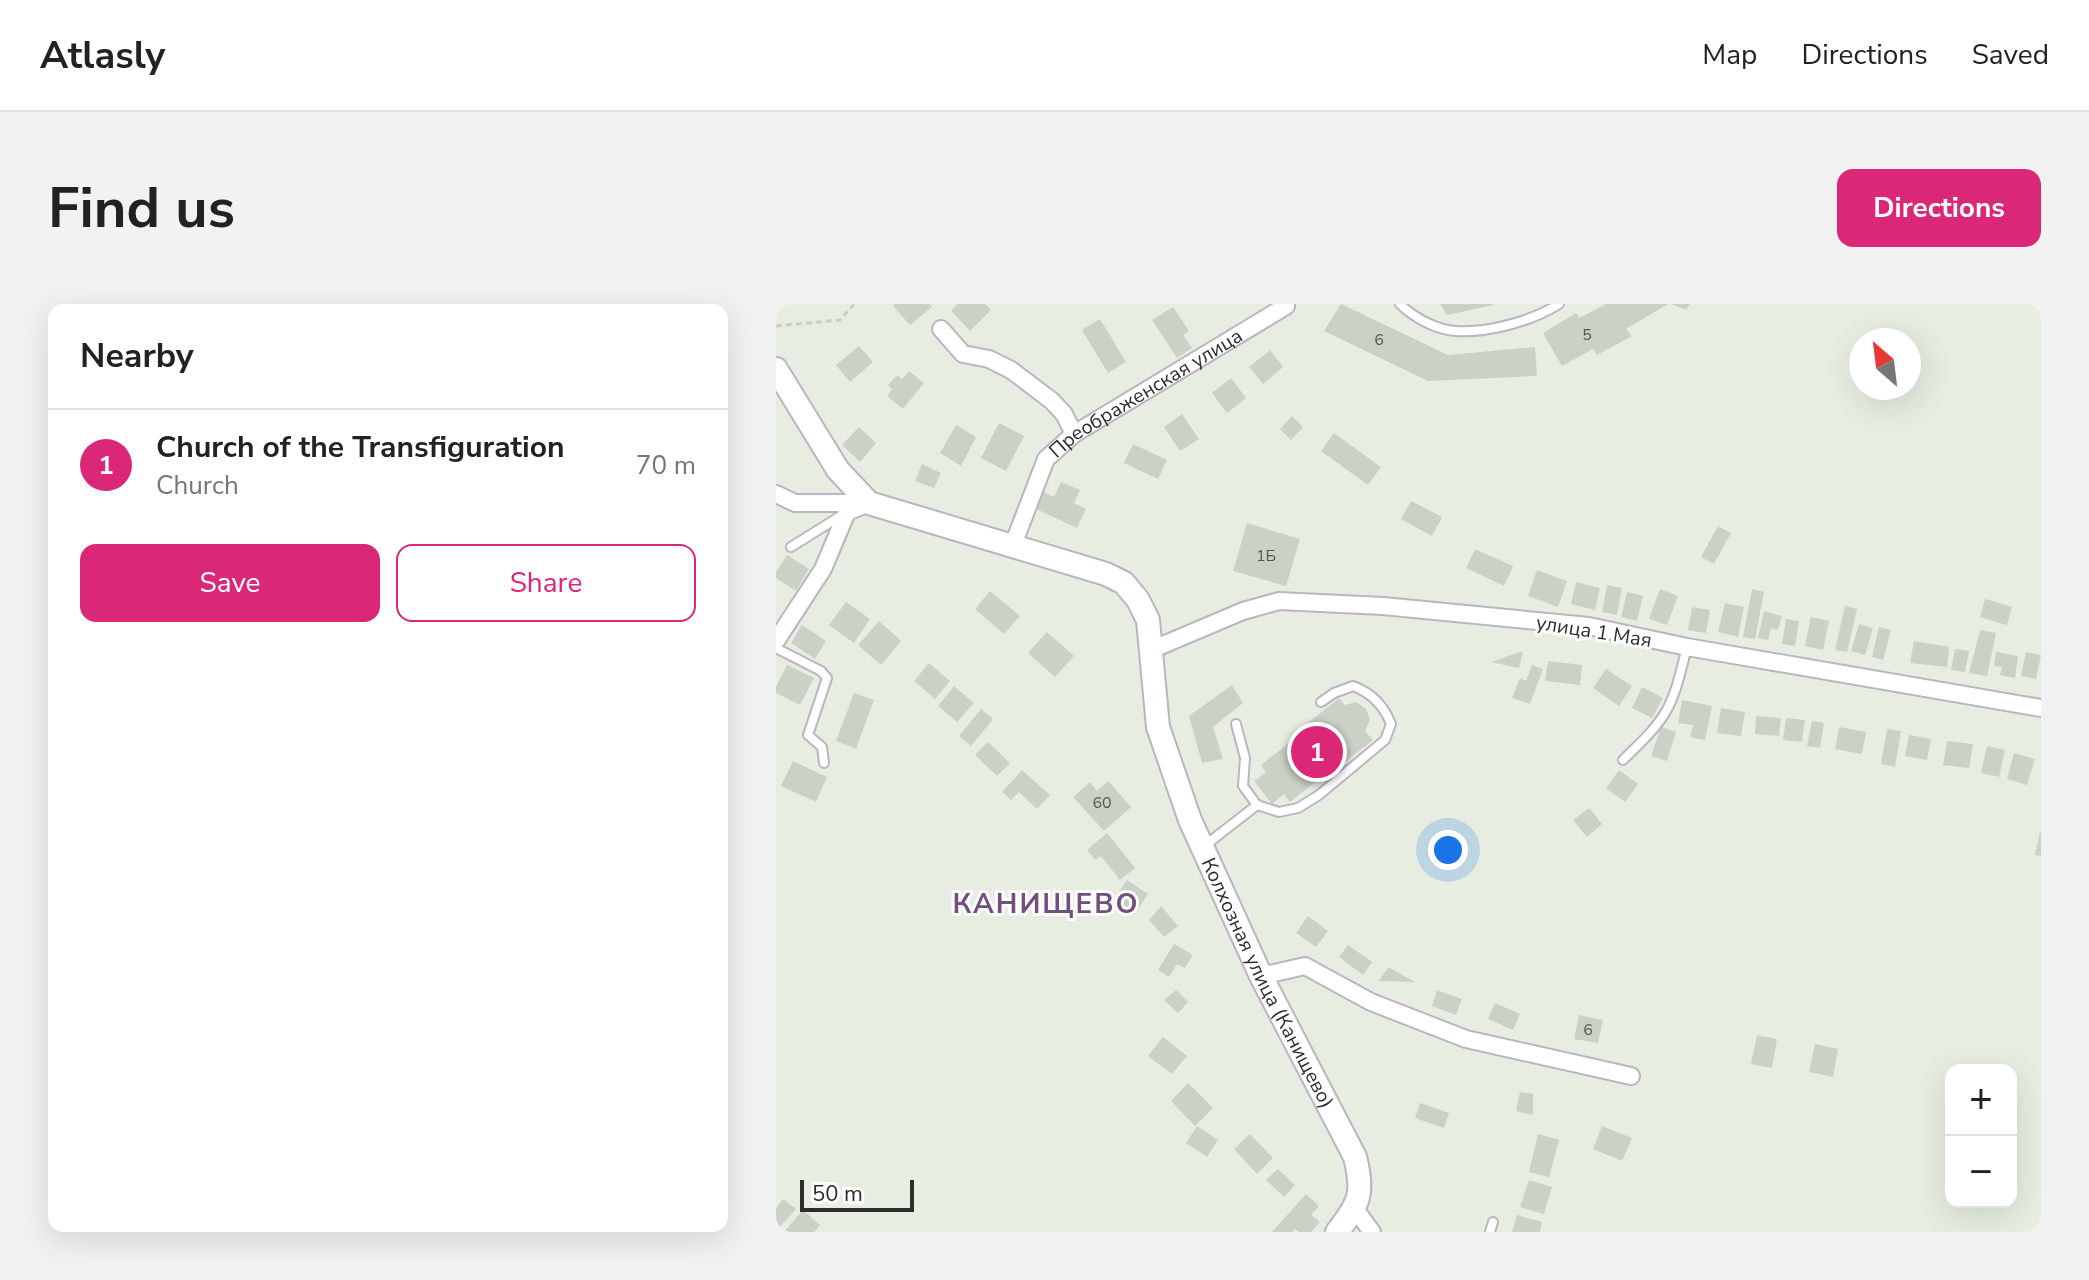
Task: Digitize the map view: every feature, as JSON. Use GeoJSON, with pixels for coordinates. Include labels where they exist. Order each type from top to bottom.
{"type":"FeatureCollection","features":[{"type":"Feature","properties":{"kind":"street","name":"Преображенская улица"},"geometry":{"type":"LineString","coordinates":[[1013,545],[1046,459],[1074,434],[1287,305]]}},
{"type":"Feature","properties":{"kind":"street"},"geometry":{"type":"LineString","coordinates":[[941,329],[963,354],[989,359],[1011,370],[1052,401],[1064,414],[1074,434]]}},
{"type":"Feature","properties":{"kind":"street"},"geometry":{"type":"LineString","coordinates":[[776,369],[838,470],[869,503]]}},
{"type":"Feature","properties":{"kind":"street"},"geometry":{"type":"LineString","coordinates":[[776,494],[795,503],[869,503],[1106,574],[1124,583],[1138,600],[1148,620],[1151,650]]}},
{"type":"Feature","properties":{"kind":"street"},"geometry":{"type":"LineString","coordinates":[[776,641],[823,569],[847,512],[869,503]]}},
{"type":"Feature","properties":{"kind":"street","name":"улица 1 Мая"},"geometry":{"type":"LineString","coordinates":[[1151,650],[1243,611],[1279,601],[1383,606],[1589,626],[1687,647],[2041,708]]}},
{"type":"Feature","properties":{"kind":"street","name":"Колхозная улица (Канищево)"},"geometry":{"type":"LineString","coordinates":[[1151,650],[1158,727],[1190,820],[1261,976],[1355,1157],[1361,1185],[1355,1209]]}},
{"type":"Feature","properties":{"kind":"street"},"geometry":{"type":"LineString","coordinates":[[1261,976],[1305,966],[1371,1002],[1466,1039],[1631,1076]]}},
{"type":"Feature","properties":{"kind":"street"},"geometry":{"type":"LineString","coordinates":[[1337,1232],[1355,1209],[1372,1232]]}},
{"type":"Feature","properties":{"kind":"lane"},"geometry":{"type":"LineString","coordinates":[[1400,304],[1432,325],[1455,331],[1506,325],[1542,315],[1559,304]]}},
{"type":"Feature","properties":{"kind":"lane"},"geometry":{"type":"LineString","coordinates":[[791,547],[847,512]]}},
{"type":"Feature","properties":{"kind":"lane"},"geometry":{"type":"LineString","coordinates":[[1623,760],[1651,733],[1666,711],[1687,647]]}},
{"type":"Feature","properties":{"kind":"lane"},"geometry":{"type":"LineString","coordinates":[[776,648],[821,671],[827,678],[808,735],[822,747],[824,763]]}},
{"type":"Feature","properties":{"kind":"lane"},"geometry":{"type":"LineString","coordinates":[[1236,724],[1245,758],[1243,786],[1257,805],[1279,812],[1298,808],[1319,795],[1385,740],[1391,724],[1385,708],[1365,690],[1353,686],[1321,702]]}},
{"type":"Feature","properties":{"kind":"lane"},"geometry":{"type":"LineString","coordinates":[[1203,847],[1257,805]]}},
{"type":"Feature","properties":{"kind":"path"},"geometry":{"type":"LineString","coordinates":[[776,326],[840,320],[854,304]]}},
{"type":"Feature","properties":{"kind":"building"},"geometry":{"type":"Polygon","coordinates":[[[929,304],[932,307],[910,325],[893,306],[929,304]]]}},
{"type":"Feature","properties":{"kind":"building"},"geometry":{"type":"Polygon","coordinates":[[[958,304],[985,304],[991,310],[970,331],[951,311],[958,304]]]}},
{"type":"Feature","properties":{"kind":"building"},"geometry":{"type":"Polygon","coordinates":[[[1341,304],[1448,355],[1535,347],[1537,376],[1428,381],[1324,331],[1341,304]]]}},
{"type":"Feature","properties":{"kind":"building"},"geometry":{"type":"Polygon","coordinates":[[[1440,304],[1493,304],[1493,305],[1447,315],[1440,304]]]}},
{"type":"Feature","properties":{"kind":"building"},"geometry":{"type":"Polygon","coordinates":[[[1606,304],[1668,304],[1626,329],[1632,336],[1597,355],[1593,349],[1562,366],[1543,333],[1576,313],[1579,318],[1606,304]]]}},
{"type":"Feature","properties":{"kind":"building"},"geometry":{"type":"Polygon","coordinates":[[[1671,304],[1690,304],[1686,310],[1671,304]]]}},
{"type":"Feature","properties":{"kind":"building"},"geometry":{"type":"Polygon","coordinates":[[[1173,307],[1189,331],[1183,335],[1192,348],[1177,358],[1152,320],[1173,307]]]}},
{"type":"Feature","properties":{"kind":"building"},"geometry":{"type":"Polygon","coordinates":[[[1100,319],[1126,362],[1108,373],[1082,330],[1100,319]]]}},
{"type":"Feature","properties":{"kind":"building"},"geometry":{"type":"Polygon","coordinates":[[[859,346],[873,362],[850,382],[836,365],[859,346]]]}},
{"type":"Feature","properties":{"kind":"building"},"geometry":{"type":"Polygon","coordinates":[[[1270,350],[1283,367],[1263,384],[1249,367],[1270,350]]]}},
{"type":"Feature","properties":{"kind":"building"},"geometry":{"type":"Polygon","coordinates":[[[909,371],[924,383],[903,409],[887,396],[892,389],[888,385],[897,375],[902,379],[909,371]]]}},
{"type":"Feature","properties":{"kind":"building"},"geometry":{"type":"Polygon","coordinates":[[[1231,378],[1246,398],[1227,413],[1212,393],[1231,378]]]}},
{"type":"Feature","properties":{"kind":"building"},"geometry":{"type":"Polygon","coordinates":[[[1182,414],[1199,439],[1180,451],[1164,427],[1182,414]]]}},
{"type":"Feature","properties":{"kind":"building"},"geometry":{"type":"Polygon","coordinates":[[[1292,416],[1303,427],[1291,440],[1280,429],[1292,416]]]}},
{"type":"Feature","properties":{"kind":"building"},"geometry":{"type":"Polygon","coordinates":[[[999,423],[1024,436],[1006,471],[981,458],[999,423]]]}},
{"type":"Feature","properties":{"kind":"building"},"geometry":{"type":"Polygon","coordinates":[[[956,425],[976,437],[961,466],[940,453],[956,425]]]}},
{"type":"Feature","properties":{"kind":"building"},"geometry":{"type":"Polygon","coordinates":[[[859,427],[876,443],[860,462],[842,445],[859,427]]]}},
{"type":"Feature","properties":{"kind":"building"},"geometry":{"type":"Polygon","coordinates":[[[1334,433],[1381,467],[1368,485],[1321,451],[1334,433]]]}},
{"type":"Feature","properties":{"kind":"building"},"geometry":{"type":"Polygon","coordinates":[[[1133,444],[1167,460],[1158,479],[1124,463],[1133,444]]]}},
{"type":"Feature","properties":{"kind":"building"},"geometry":{"type":"Polygon","coordinates":[[[922,464],[941,473],[934,488],[915,481],[922,464]]]}},
{"type":"Feature","properties":{"kind":"building"},"geometry":{"type":"Polygon","coordinates":[[[1061,482],[1080,490],[1074,503],[1086,509],[1077,528],[1034,508],[1042,491],[1054,497],[1061,482]]]}},
{"type":"Feature","properties":{"kind":"building"},"geometry":{"type":"Polygon","coordinates":[[[1411,501],[1442,517],[1432,536],[1401,519],[1411,501]]]}},
{"type":"Feature","properties":{"kind":"building"},"geometry":{"type":"Polygon","coordinates":[[[1247,523],[1300,539],[1286,586],[1233,571],[1247,523]]]}},
{"type":"Feature","properties":{"kind":"building"},"geometry":{"type":"Polygon","coordinates":[[[1718,526],[1731,533],[1714,564],[1701,557],[1718,526]]]}},
{"type":"Feature","properties":{"kind":"building"},"geometry":{"type":"Polygon","coordinates":[[[1475,549],[1513,566],[1504,586],[1466,568],[1475,549]]]}},
{"type":"Feature","properties":{"kind":"building"},"geometry":{"type":"Polygon","coordinates":[[[787,555],[809,569],[796,591],[776,578],[776,572],[787,555]]]}},
{"type":"Feature","properties":{"kind":"building"},"geometry":{"type":"Polygon","coordinates":[[[1537,570],[1567,581],[1558,607],[1528,596],[1537,570]]]}},
{"type":"Feature","properties":{"kind":"building"},"geometry":{"type":"Polygon","coordinates":[[[1576,582],[1600,588],[1595,610],[1571,604],[1576,582]]]}},
{"type":"Feature","properties":{"kind":"building"},"geometry":{"type":"Polygon","coordinates":[[[1607,585],[1622,588],[1617,615],[1602,612],[1607,585]]]}},
{"type":"Feature","properties":{"kind":"building"},"geometry":{"type":"Polygon","coordinates":[[[1660,589],[1678,596],[1667,625],[1649,619],[1660,589]]]}},
{"type":"Feature","properties":{"kind":"building"},"geometry":{"type":"Polygon","coordinates":[[[1752,589],[1764,592],[1755,639],[1743,637],[1752,589]]]}},
{"type":"Feature","properties":{"kind":"building"},"geometry":{"type":"Polygon","coordinates":[[[990,591],[1020,616],[1004,634],[975,609],[990,591]]]}},
{"type":"Feature","properties":{"kind":"building"},"geometry":{"type":"Polygon","coordinates":[[[1627,592],[1643,596],[1637,621],[1621,617],[1627,592]]]}},
{"type":"Feature","properties":{"kind":"building"},"geometry":{"type":"Polygon","coordinates":[[[1985,599],[2012,607],[2007,625],[1980,617],[1985,599]]]}},
{"type":"Feature","properties":{"kind":"building"},"geometry":{"type":"Polygon","coordinates":[[[846,602],[870,619],[854,643],[829,625],[846,602]]]}},
{"type":"Feature","properties":{"kind":"building"},"geometry":{"type":"Polygon","coordinates":[[[1725,603],[1744,607],[1738,637],[1718,632],[1725,603]]]}},
{"type":"Feature","properties":{"kind":"building"},"geometry":{"type":"Polygon","coordinates":[[[1845,606],[1857,609],[1847,652],[1835,650],[1845,606]]]}},
{"type":"Feature","properties":{"kind":"building"},"geometry":{"type":"Polygon","coordinates":[[[1692,607],[1710,610],[1706,633],[1688,630],[1692,607]]]}},
{"type":"Feature","properties":{"kind":"building"},"geometry":{"type":"Polygon","coordinates":[[[1764,611],[1782,616],[1778,630],[1771,628],[1768,640],[1758,638],[1764,611]]]}},
{"type":"Feature","properties":{"kind":"building"},"geometry":{"type":"Polygon","coordinates":[[[1811,617],[1829,621],[1823,650],[1805,646],[1811,617]]]}},
{"type":"Feature","properties":{"kind":"building"},"geometry":{"type":"Polygon","coordinates":[[[1786,619],[1799,621],[1795,646],[1782,644],[1786,619]]]}},
{"type":"Feature","properties":{"kind":"building"},"geometry":{"type":"Polygon","coordinates":[[[879,621],[901,641],[881,665],[858,645],[879,621]]]}},
{"type":"Feature","properties":{"kind":"building"},"geometry":{"type":"Polygon","coordinates":[[[1859,624],[1873,628],[1865,655],[1851,651],[1859,624]]]}},
{"type":"Feature","properties":{"kind":"building"},"geometry":{"type":"Polygon","coordinates":[[[802,625],[826,641],[815,659],[791,643],[802,625]]]}},
{"type":"Feature","properties":{"kind":"building"},"geometry":{"type":"Polygon","coordinates":[[[1879,627],[1891,630],[1883,660],[1872,657],[1879,627]]]}},
{"type":"Feature","properties":{"kind":"building"},"geometry":{"type":"Polygon","coordinates":[[[1980,630],[1996,633],[1987,676],[1969,673],[1980,630]]]}},
{"type":"Feature","properties":{"kind":"building"},"geometry":{"type":"Polygon","coordinates":[[[1047,632],[1074,656],[1055,677],[1028,653],[1047,632]]]}},
{"type":"Feature","properties":{"kind":"building"},"geometry":{"type":"Polygon","coordinates":[[[1914,641],[1949,647],[1947,667],[1910,663],[1914,641]]]}},
{"type":"Feature","properties":{"kind":"building"},"geometry":{"type":"Polygon","coordinates":[[[1955,649],[1969,651],[1965,672],[1951,670],[1955,649]]]}},
{"type":"Feature","properties":{"kind":"building"},"geometry":{"type":"Polygon","coordinates":[[[1523,651],[1519,668],[1491,662],[1523,651]]]}},
{"type":"Feature","properties":{"kind":"building"},"geometry":{"type":"Polygon","coordinates":[[[1996,652],[2018,656],[2015,678],[2000,675],[2002,667],[1994,666],[1996,652]]]}},
{"type":"Feature","properties":{"kind":"building"},"geometry":{"type":"Polygon","coordinates":[[[2026,652],[2041,655],[2036,679],[2021,676],[2026,652]]]}},
{"type":"Feature","properties":{"kind":"building"},"geometry":{"type":"Polygon","coordinates":[[[1548,661],[1582,665],[1580,685],[1545,681],[1548,661]]]}},
{"type":"Feature","properties":{"kind":"building"},"geometry":{"type":"Polygon","coordinates":[[[929,663],[950,681],[935,699],[914,681],[929,663]]]}},
{"type":"Feature","properties":{"kind":"building"},"geometry":{"type":"Polygon","coordinates":[[[787,665],[814,678],[800,705],[776,693],[787,665]]]}},
{"type":"Feature","properties":{"kind":"building"},"geometry":{"type":"Polygon","coordinates":[[[1532,665],[1543,669],[1530,704],[1512,698],[1520,678],[1526,681],[1532,665]]]}},
{"type":"Feature","properties":{"kind":"building"},"geometry":{"type":"Polygon","coordinates":[[[1606,669],[1632,686],[1619,706],[1593,688],[1606,669]]]}},
{"type":"Feature","properties":{"kind":"building"},"geometry":{"type":"Polygon","coordinates":[[[1232,685],[1243,703],[1213,727],[1223,759],[1202,763],[1189,716],[1232,685]]]}},
{"type":"Feature","properties":{"kind":"building"},"geometry":{"type":"Polygon","coordinates":[[[954,686],[974,703],[957,722],[938,706],[954,686]]]}},
{"type":"Feature","properties":{"kind":"building"},"geometry":{"type":"Polygon","coordinates":[[[1642,687],[1663,698],[1652,718],[1632,708],[1642,687]]]}},
{"type":"Feature","properties":{"kind":"building"},"geometry":{"type":"Polygon","coordinates":[[[854,693],[874,700],[856,749],[836,741],[854,693]]]}},
{"type":"Feature","properties":{"kind":"building"},"geometry":{"type":"Polygon","coordinates":[[[1339,698],[1345,705],[1356,702],[1366,709],[1370,720],[1365,731],[1373,740],[1290,802],[1284,794],[1272,804],[1254,781],[1266,772],[1261,765],[1339,698]]]}},
{"type":"Feature","properties":{"kind":"building"},"geometry":{"type":"Polygon","coordinates":[[[1682,700],[1712,706],[1705,740],[1690,737],[1693,725],[1678,723],[1682,700]]]}},
{"type":"Feature","properties":{"kind":"building"},"geometry":{"type":"Polygon","coordinates":[[[1721,708],[1745,712],[1741,736],[1717,733],[1721,708]]]}},
{"type":"Feature","properties":{"kind":"building"},"geometry":{"type":"Polygon","coordinates":[[[981,709],[993,719],[971,746],[959,736],[981,709]]]}},
{"type":"Feature","properties":{"kind":"building"},"geometry":{"type":"Polygon","coordinates":[[[1756,716],[1781,718],[1779,736],[1755,734],[1756,716]]]}},
{"type":"Feature","properties":{"kind":"building"},"geometry":{"type":"Polygon","coordinates":[[[1786,718],[1805,720],[1802,742],[1783,740],[1786,718]]]}},
{"type":"Feature","properties":{"kind":"building"},"geometry":{"type":"Polygon","coordinates":[[[1812,721],[1824,723],[1820,748],[1807,746],[1812,721]]]}},
{"type":"Feature","properties":{"kind":"building"},"geometry":{"type":"Polygon","coordinates":[[[1661,727],[1676,732],[1667,761],[1651,756],[1661,727]]]}},
{"type":"Feature","properties":{"kind":"building"},"geometry":{"type":"Polygon","coordinates":[[[1839,727],[1866,732],[1862,754],[1835,749],[1839,727]]]}},
{"type":"Feature","properties":{"kind":"building"},"geometry":{"type":"Polygon","coordinates":[[[1887,729],[1901,731],[1895,767],[1881,764],[1887,729]]]}},
{"type":"Feature","properties":{"kind":"building"},"geometry":{"type":"Polygon","coordinates":[[[1909,735],[1931,739],[1927,760],[1905,756],[1909,735]]]}},
{"type":"Feature","properties":{"kind":"building"},"geometry":{"type":"Polygon","coordinates":[[[1947,741],[1973,744],[1969,768],[1943,765],[1947,741]]]}},
{"type":"Feature","properties":{"kind":"building"},"geometry":{"type":"Polygon","coordinates":[[[988,742],[1010,763],[997,776],[975,755],[988,742]]]}},
{"type":"Feature","properties":{"kind":"building"},"geometry":{"type":"Polygon","coordinates":[[[1987,746],[2005,750],[1999,777],[1981,773],[1987,746]]]}},
{"type":"Feature","properties":{"kind":"building"},"geometry":{"type":"Polygon","coordinates":[[[2014,753],[2035,759],[2027,785],[2007,779],[2014,753]]]}},
{"type":"Feature","properties":{"kind":"building"},"geometry":{"type":"Polygon","coordinates":[[[793,761],[827,777],[816,802],[781,786],[793,761]]]}},
{"type":"Feature","properties":{"kind":"building"},"geometry":{"type":"Polygon","coordinates":[[[1022,770],[1050,795],[1037,809],[1019,792],[1011,800],[1002,792],[1022,770]]]}},
{"type":"Feature","properties":{"kind":"building"},"geometry":{"type":"Polygon","coordinates":[[[1619,770],[1638,784],[1625,802],[1606,788],[1619,770]]]}},
{"type":"Feature","properties":{"kind":"building"},"geometry":{"type":"Polygon","coordinates":[[[1108,781],[1131,807],[1104,831],[1073,797],[1090,782],[1097,791],[1108,781]]]}},
{"type":"Feature","properties":{"kind":"building"},"geometry":{"type":"Polygon","coordinates":[[[1589,808],[1602,824],[1587,837],[1573,820],[1589,808]]]}},
{"type":"Feature","properties":{"kind":"building"},"geometry":{"type":"Polygon","coordinates":[[[2041,832],[2041,856],[2035,855],[2041,832]]]}},
{"type":"Feature","properties":{"kind":"building"},"geometry":{"type":"Polygon","coordinates":[[[1107,833],[1135,868],[1120,880],[1101,856],[1095,860],[1087,850],[1107,833]]]}},
{"type":"Feature","properties":{"kind":"building"},"geometry":{"type":"Polygon","coordinates":[[[1127,880],[1148,894],[1134,915],[1113,901],[1127,880]]]}},
{"type":"Feature","properties":{"kind":"building"},"geometry":{"type":"Polygon","coordinates":[[[1161,906],[1178,926],[1164,937],[1149,920],[1161,906]]]}},
{"type":"Feature","properties":{"kind":"building"},"geometry":{"type":"Polygon","coordinates":[[[1308,916],[1328,931],[1316,947],[1296,933],[1308,916]]]}},
{"type":"Feature","properties":{"kind":"building"},"geometry":{"type":"Polygon","coordinates":[[[1174,944],[1193,955],[1185,968],[1177,964],[1169,977],[1158,970],[1174,944]]]}},
{"type":"Feature","properties":{"kind":"building"},"geometry":{"type":"Polygon","coordinates":[[[1348,945],[1372,962],[1363,975],[1339,957],[1348,945]]]}},
{"type":"Feature","properties":{"kind":"building"},"geometry":{"type":"Polygon","coordinates":[[[1388,967],[1415,982],[1379,981],[1388,967]]]}},
{"type":"Feature","properties":{"kind":"building"},"geometry":{"type":"Polygon","coordinates":[[[1176,990],[1188,1002],[1178,1013],[1164,1000],[1176,990]]]}},
{"type":"Feature","properties":{"kind":"building"},"geometry":{"type":"Polygon","coordinates":[[[1437,990],[1462,999],[1456,1015],[1432,1006],[1437,990]]]}},
{"type":"Feature","properties":{"kind":"building"},"geometry":{"type":"Polygon","coordinates":[[[1495,1003],[1520,1014],[1513,1030],[1488,1019],[1495,1003]]]}},
{"type":"Feature","properties":{"kind":"building"},"geometry":{"type":"Polygon","coordinates":[[[1579,1015],[1603,1020],[1598,1043],[1574,1039],[1579,1015]]]}},
{"type":"Feature","properties":{"kind":"building"},"geometry":{"type":"Polygon","coordinates":[[[1757,1035],[1777,1039],[1772,1068],[1751,1064],[1757,1035]]]}},
{"type":"Feature","properties":{"kind":"building"},"geometry":{"type":"Polygon","coordinates":[[[1163,1037],[1187,1056],[1172,1074],[1148,1056],[1163,1037]]]}},
{"type":"Feature","properties":{"kind":"building"},"geometry":{"type":"Polygon","coordinates":[[[1815,1044],[1838,1049],[1833,1077],[1809,1072],[1815,1044]]]}},
{"type":"Feature","properties":{"kind":"building"},"geometry":{"type":"Polygon","coordinates":[[[1188,1083],[1213,1108],[1195,1126],[1171,1101],[1188,1083]]]}},
{"type":"Feature","properties":{"kind":"building"},"geometry":{"type":"Polygon","coordinates":[[[1520,1092],[1533,1094],[1533,1115],[1516,1111],[1520,1092]]]}},
{"type":"Feature","properties":{"kind":"building"},"geometry":{"type":"Polygon","coordinates":[[[1420,1103],[1449,1113],[1444,1128],[1415,1118],[1420,1103]]]}},
{"type":"Feature","properties":{"kind":"building"},"geometry":{"type":"Polygon","coordinates":[[[1197,1126],[1218,1140],[1207,1157],[1186,1143],[1197,1126]]]}},
{"type":"Feature","properties":{"kind":"building"},"geometry":{"type":"Polygon","coordinates":[[[1602,1126],[1632,1138],[1622,1161],[1593,1149],[1602,1126]]]}},
{"type":"Feature","properties":{"kind":"building"},"geometry":{"type":"Polygon","coordinates":[[[1250,1134],[1273,1158],[1257,1174],[1234,1149],[1250,1134]]]}},
{"type":"Feature","properties":{"kind":"building"},"geometry":{"type":"Polygon","coordinates":[[[1538,1134],[1559,1140],[1549,1177],[1529,1172],[1538,1134]]]}},
{"type":"Feature","properties":{"kind":"building"},"geometry":{"type":"Polygon","coordinates":[[[1278,1169],[1295,1185],[1284,1197],[1266,1180],[1278,1169]]]}},
{"type":"Feature","properties":{"kind":"building"},"geometry":{"type":"Polygon","coordinates":[[[1529,1180],[1552,1187],[1544,1214],[1520,1207],[1529,1180]]]}},
{"type":"Feature","properties":{"kind":"building"},"geometry":{"type":"Polygon","coordinates":[[[1306,1194],[1319,1206],[1311,1215],[1320,1222],[1311,1232],[1295,1229],[1292,1232],[1272,1232],[1306,1194]]]}},
{"type":"Feature","properties":{"kind":"building"},"geometry":{"type":"Polygon","coordinates":[[[783,1199],[796,1209],[776,1231],[776,1208],[783,1199]]]}},
{"type":"Feature","properties":{"kind":"building"},"geometry":{"type":"Polygon","coordinates":[[[803,1210],[820,1225],[814,1232],[784,1232],[803,1210]]]}},
{"type":"Feature","properties":{"kind":"building"},"geometry":{"type":"Polygon","coordinates":[[[1517,1215],[1542,1222],[1540,1232],[1512,1232],[1517,1215]]]}},
{"type":"Feature","properties":{"kind":"place","name":"Church of the Transfiguration"},"geometry":{"type":"Point","coordinates":[1317,752]}},
{"type":"Feature","properties":{"kind":"district","name":"КАНИЩЕВО"},"geometry":{"type":"Point","coordinates":[1046,903]}}]}
